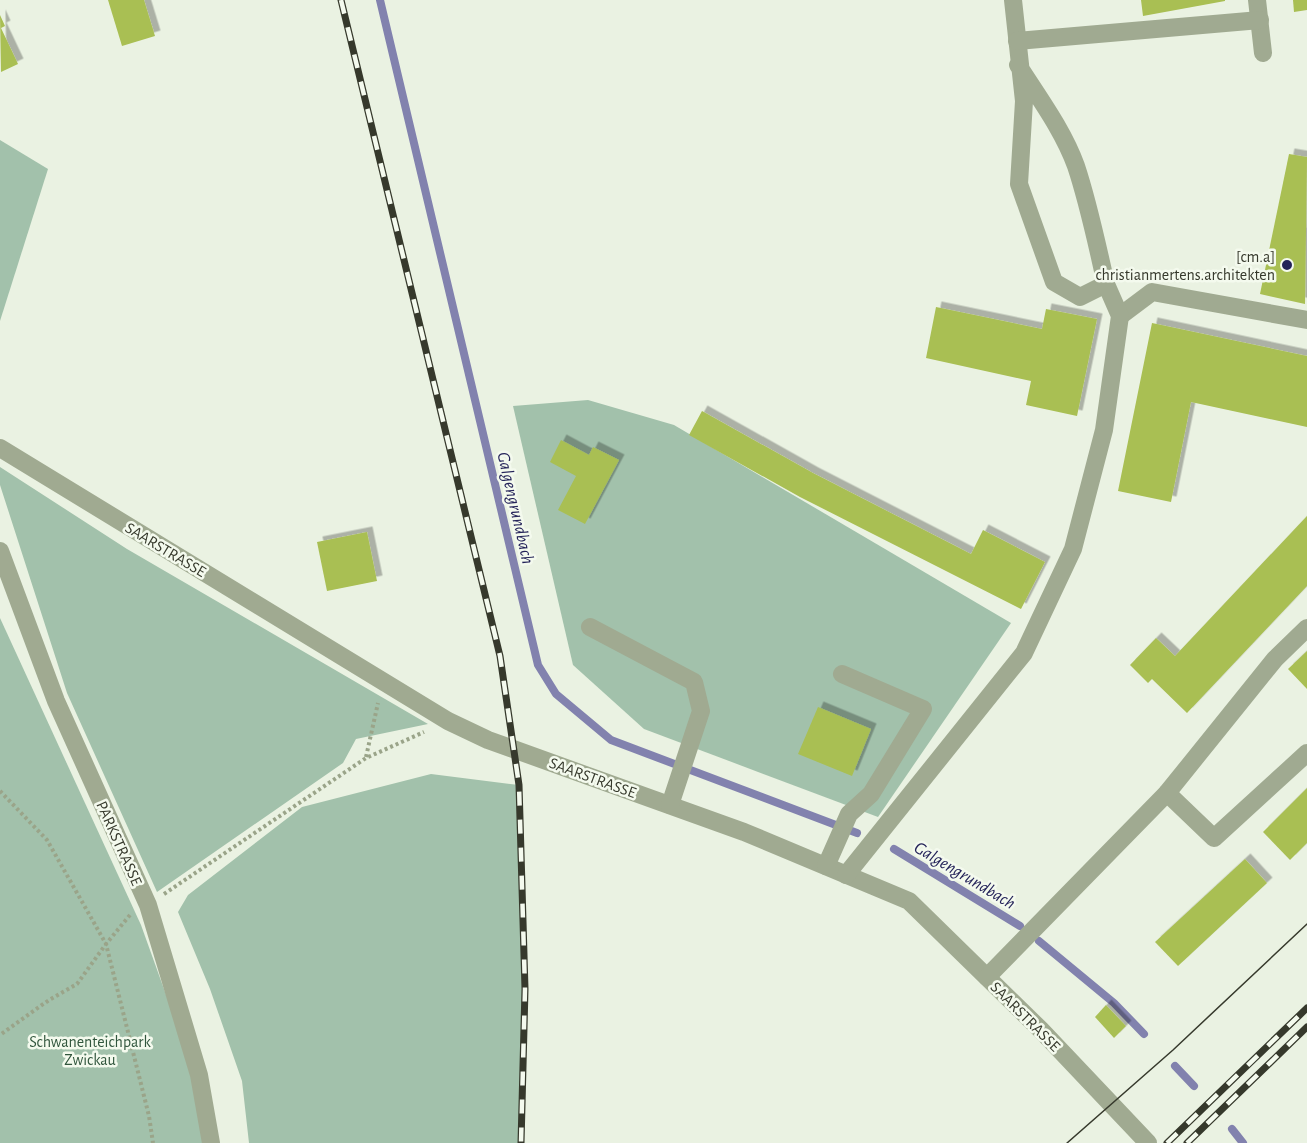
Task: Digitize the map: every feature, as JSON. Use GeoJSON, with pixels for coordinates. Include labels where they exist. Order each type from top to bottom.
{"type":"FeatureCollection","features":[{"type":"Feature","properties":{"kind":"street"},"geometry":{"type":"LineString","coordinates":[[1013,0],[1018,65],[1024,101],[1019,184],[1054,282],[1080,297],[1106,284]]}},
{"type":"Feature","properties":{"kind":"street"},"geometry":{"type":"LineString","coordinates":[[1257,0],[1263,53]]}},
{"type":"Feature","properties":{"kind":"street"},"geometry":{"type":"LineString","coordinates":[[1017,41],[1260,20]]}},
{"type":"Feature","properties":{"kind":"street"},"geometry":{"type":"LineString","coordinates":[[846,874],[1024,653],[1073,549],[1104,430],[1120,316],[1106,284],[1091,217],[1076,166],[1063,137],[1018,65]]}},
{"type":"Feature","properties":{"kind":"street"},"geometry":{"type":"LineString","coordinates":[[1120,316],[1152,292],[1307,320]]}},
{"type":"Feature","properties":{"kind":"street","name":"SAARSTRASSE"},"geometry":{"type":"LineString","coordinates":[[0,448],[448,721],[488,740],[670,805],[909,901],[1041,1030],[1148,1143]]}},
{"type":"Feature","properties":{"kind":"street","name":"PARKSTRASSE"},"geometry":{"type":"LineString","coordinates":[[0,551],[56,701],[148,905],[200,1075],[211,1143]]}},
{"type":"Feature","properties":{"kind":"street"},"geometry":{"type":"LineString","coordinates":[[590,627],[694,682],[701,711],[680,781],[670,805]]}},
{"type":"Feature","properties":{"kind":"street"},"geometry":{"type":"LineString","coordinates":[[987,977],[1167,793],[1275,659],[1307,628]]}},
{"type":"Feature","properties":{"kind":"street"},"geometry":{"type":"LineString","coordinates":[[826,866],[849,814],[871,794],[923,710],[842,674]]}},
{"type":"Feature","properties":{"kind":"street"},"geometry":{"type":"LineString","coordinates":[[1167,793],[1214,838],[1307,753]]}},
{"type":"Feature","properties":{"kind":"path"},"geometry":{"type":"LineString","coordinates":[[366,758],[384,681]]}},
{"type":"Feature","properties":{"kind":"path"},"geometry":{"type":"LineString","coordinates":[[0,1035],[49,1000],[77,984],[134,910],[148,905],[366,758],[448,721]]}},
{"type":"Feature","properties":{"kind":"path"},"geometry":{"type":"LineString","coordinates":[[0,791],[47,840],[106,944],[149,1116],[153,1143]]}},
{"type":"Feature","properties":{"kind":"green space"},"geometry":{"type":"Polygon","coordinates":[[[0,140],[48,169],[0,321],[0,140]]]}},
{"type":"Feature","properties":{"kind":"green space"},"geometry":{"type":"Polygon","coordinates":[[[588,400],[674,425],[1011,623],[878,817],[644,729],[573,665],[513,406],[588,400]]]}},
{"type":"Feature","properties":{"kind":"green space"},"geometry":{"type":"Polygon","coordinates":[[[0,467],[127,549],[428,724],[356,739],[343,763],[157,892],[67,693],[0,485],[0,467]]]}},
{"type":"Feature","properties":{"kind":"green space","name":"Schwanenteichpark Zwickau"},"geometry":{"type":"Polygon","coordinates":[[[0,618],[141,925],[192,1067],[207,1143],[0,1143],[0,618]]]}},
{"type":"Feature","properties":{"kind":"green space"},"geometry":{"type":"Polygon","coordinates":[[[431,774],[519,785],[525,989],[521,1143],[249,1143],[242,1081],[210,989],[178,912],[188,895],[302,807],[431,774]]]}},
{"type":"Feature","properties":{"kind":"building"},"geometry":{"type":"Polygon","coordinates":[[[108,0],[144,0],[155,36],[122,46],[108,0]]]}},
{"type":"Feature","properties":{"kind":"building"},"geometry":{"type":"Polygon","coordinates":[[[1141,0],[1225,0],[1225,1],[1143,16],[1141,0]]]}},
{"type":"Feature","properties":{"kind":"building"},"geometry":{"type":"Polygon","coordinates":[[[1293,0],[1307,0],[1307,10],[1294,12],[1293,0]]]}},
{"type":"Feature","properties":{"kind":"building"},"geometry":{"type":"Polygon","coordinates":[[[0,15],[5,26],[1,28],[18,64],[1,72],[0,15]]]}},
{"type":"Feature","properties":{"kind":"building"},"geometry":{"type":"Polygon","coordinates":[[[1289,154],[1307,157],[1305,304],[1260,294],[1289,154]]]}},
{"type":"Feature","properties":{"kind":"building"},"geometry":{"type":"Polygon","coordinates":[[[936,307],[1042,329],[1046,309],[1097,319],[1077,416],[1026,405],[1031,381],[926,358],[936,307]]]}},
{"type":"Feature","properties":{"kind":"building"},"geometry":{"type":"Polygon","coordinates":[[[1152,323],[1307,356],[1307,427],[1191,402],[1171,502],[1118,491],[1152,323]]]}},
{"type":"Feature","properties":{"kind":"building"},"geometry":{"type":"Polygon","coordinates":[[[702,411],[813,473],[971,554],[983,530],[1045,562],[1021,609],[800,497],[689,435],[702,411]]]}},
{"type":"Feature","properties":{"kind":"building"},"geometry":{"type":"Polygon","coordinates":[[[561,440],[589,455],[593,447],[619,460],[585,524],[558,510],[576,476],[550,462],[561,440]]]}},
{"type":"Feature","properties":{"kind":"building"},"geometry":{"type":"Polygon","coordinates":[[[1307,516],[1307,586],[1187,713],[1152,679],[1148,683],[1130,665],[1156,638],[1175,656],[1307,516]]]}},
{"type":"Feature","properties":{"kind":"building"},"geometry":{"type":"Polygon","coordinates":[[[367,532],[377,581],[327,591],[317,542],[367,532]]]}},
{"type":"Feature","properties":{"kind":"building"},"geometry":{"type":"Polygon","coordinates":[[[1307,651],[1307,689],[1288,669],[1307,651]]]}},
{"type":"Feature","properties":{"kind":"building"},"geometry":{"type":"Polygon","coordinates":[[[818,707],[871,729],[852,776],[798,754],[818,707]]]}},
{"type":"Feature","properties":{"kind":"building"},"geometry":{"type":"Polygon","coordinates":[[[1307,788],[1307,843],[1290,860],[1263,832],[1307,788]]]}},
{"type":"Feature","properties":{"kind":"building"},"geometry":{"type":"Polygon","coordinates":[[[1245,859],[1267,883],[1178,966],[1155,942],[1245,859]]]}},
{"type":"Feature","properties":{"kind":"building"},"geometry":{"type":"Polygon","coordinates":[[[1106,1005],[1126,1026],[1114,1038],[1095,1017],[1106,1005]]]}},
{"type":"Feature","properties":{"kind":"waterway","name":"Galgengrundbach"},"geometry":{"type":"LineString","coordinates":[[380,0],[538,665],[556,694],[611,740],[857,833]]}},
{"type":"Feature","properties":{"kind":"waterway","name":"Galgengrundbach"},"geometry":{"type":"LineString","coordinates":[[894,849],[1020,926]]}},
{"type":"Feature","properties":{"kind":"waterway","name":"Galgengrundbach"},"geometry":{"type":"LineString","coordinates":[[1039,941],[1114,1003],[1144,1034]]}},
{"type":"Feature","properties":{"kind":"waterway","name":"Galgengrundbach"},"geometry":{"type":"LineString","coordinates":[[1175,1066],[1194,1086]]}},
{"type":"Feature","properties":{"kind":"waterway","name":"Galgengrundbach"},"geometry":{"type":"LineString","coordinates":[[1232,1129],[1243,1143]]}},
{"type":"Feature","properties":{"kind":"tram line"},"geometry":{"type":"LineString","coordinates":[[1067,1143],[1173,1050],[1307,924]]}},
{"type":"Feature","properties":{"kind":"railway"},"geometry":{"type":"LineString","coordinates":[[341,0],[500,656],[519,785],[525,989],[521,1143]]}},
{"type":"Feature","properties":{"kind":"railway"},"geometry":{"type":"LineString","coordinates":[[1167,1143],[1307,1008]]}},
{"type":"Feature","properties":{"kind":"railway"},"geometry":{"type":"LineString","coordinates":[[1187,1143],[1307,1027]]}},
{"type":"Feature","properties":{"kind":"place","name":"[cm.a] christianmertens.architekten"},"geometry":{"type":"Point","coordinates":[1287,265]}}]}
